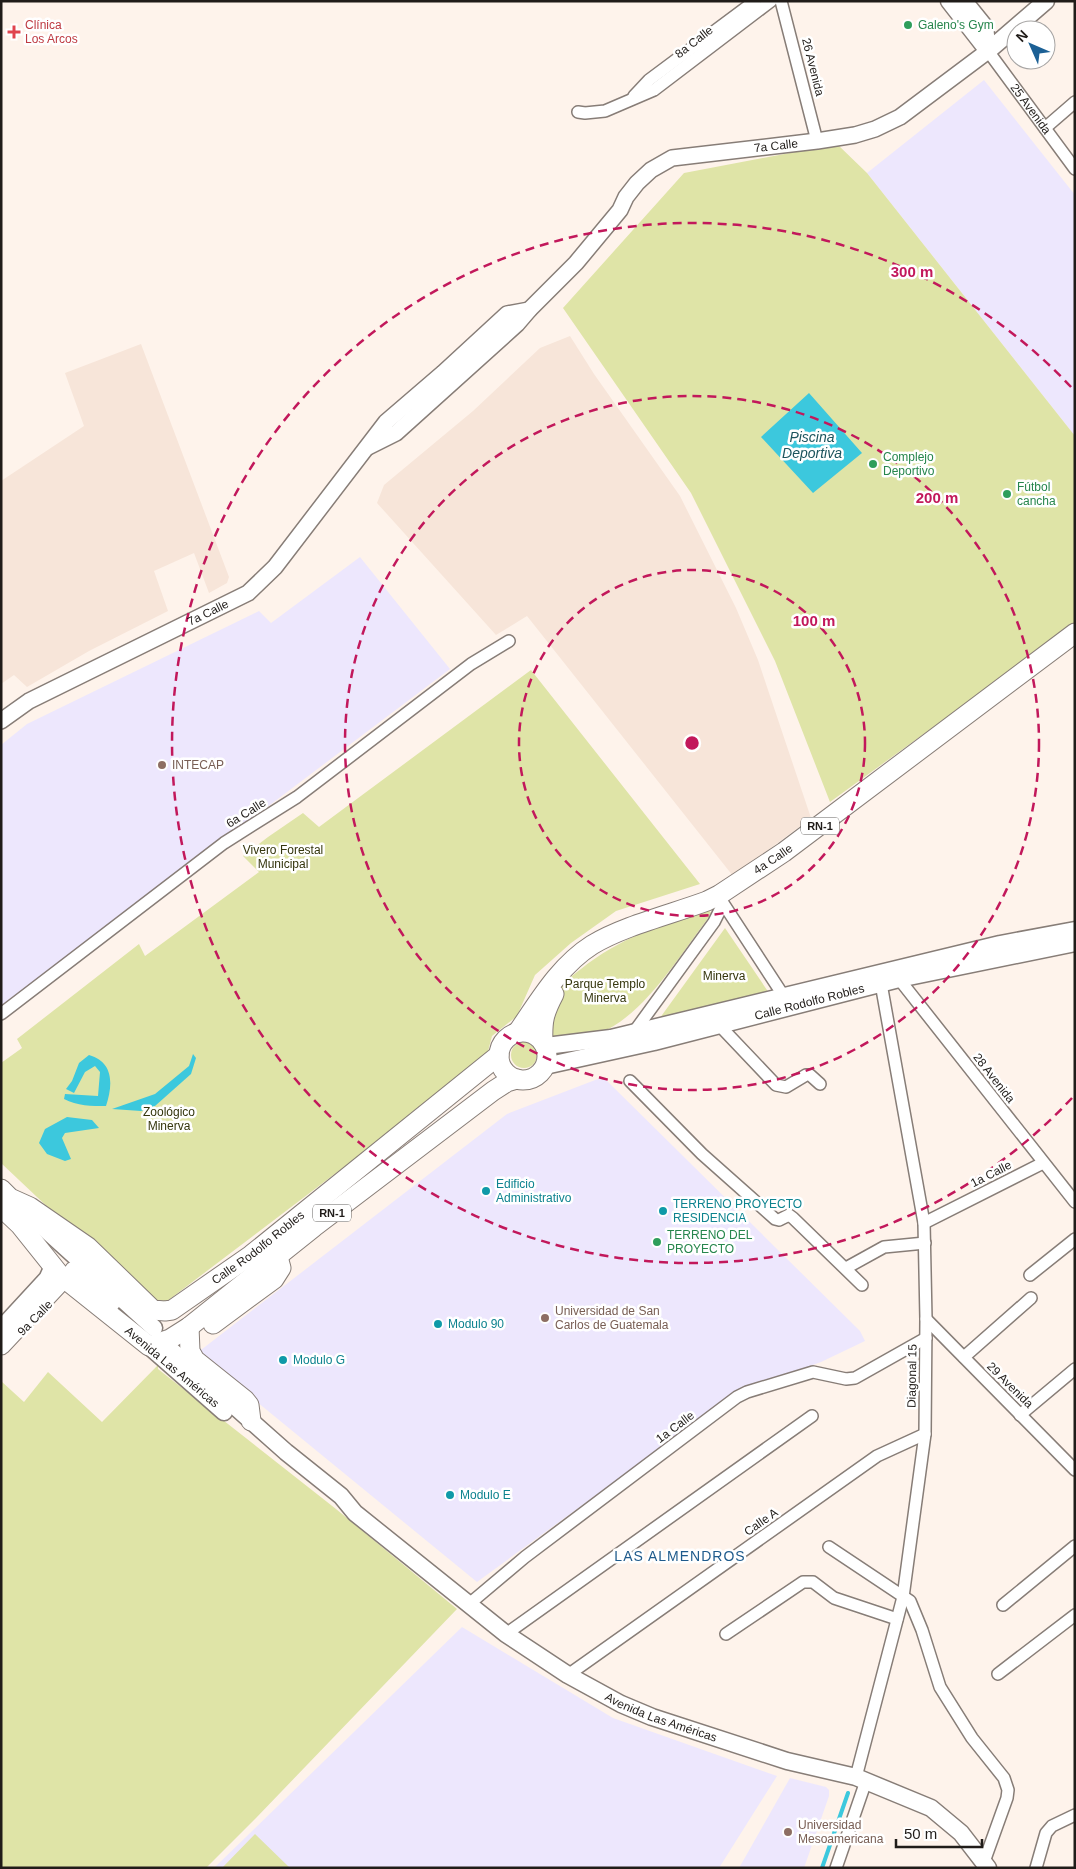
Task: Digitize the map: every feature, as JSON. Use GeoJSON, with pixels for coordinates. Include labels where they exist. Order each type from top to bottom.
{"type":"FeatureCollection","features":[{"type":"Feature","properties":{"kind":"main road","name":"25 Avenida"},"geometry":{"type":"LineString","coordinates":[[949,1],[988,51]]}},
{"type":"Feature","properties":{"kind":"main road","name":"25 Avenida"},"geometry":{"type":"LineString","coordinates":[[964,1],[984,27],[988,51]]}},
{"type":"Feature","properties":{"kind":"main road","name":"7a Calle"},"geometry":{"type":"LineString","coordinates":[[988,51],[1046,1]]}},
{"type":"Feature","properties":{"kind":"main road","name":"4a Calle"},"geometry":{"type":"LineString","coordinates":[[517,1033],[558,976],[573,960],[591,946],[610,935],[707,901],[721,899],[1075,633]]}},
{"type":"Feature","properties":{"kind":"main road","name":"4a Calle"},"geometry":{"type":"LineString","coordinates":[[544,1044],[542,1023],[545,1011],[564,979],[590,956],[622,937],[721,899],[811,842],[1075,643]]}},
{"type":"Feature","properties":{"kind":"main road","name":"Calle Rodolfo Robles"},"geometry":{"type":"LineString","coordinates":[[544,1044],[612,1038],[786,1002],[888,976],[1000,944],[1075,930]]}},
{"type":"Feature","properties":{"kind":"main road","name":"Calle Rodolfo Robles"},"geometry":{"type":"LineString","coordinates":[[888,976],[1075,943]]}},
{"type":"Feature","properties":{"kind":"main road","name":"Calle Rodolfo Robles"},"geometry":{"type":"LineString","coordinates":[[545,1066],[720,1026],[786,1002]]}},
{"type":"Feature","properties":{"kind":"main road"},"geometry":{"type":"LineString","coordinates":[[517,1033],[526,1032],[534,1034],[544,1044]]}},
{"type":"Feature","properties":{"kind":"main road","name":"RN-1"},"geometry":{"type":"LineString","coordinates":[[499,1055],[505,1041],[517,1033]]}},
{"type":"Feature","properties":{"kind":"main road","name":"RN-1"},"geometry":{"type":"LineString","coordinates":[[517,1079],[530,1080],[542,1072],[548,1053],[544,1044]]}},
{"type":"Feature","properties":{"kind":"main road","name":"Calle Rodolfo Robles"},"geometry":{"type":"LineString","coordinates":[[4,1198],[30,1207],[88,1247],[147,1305],[158,1311],[172,1310],[251,1255],[499,1055]]}},
{"type":"Feature","properties":{"kind":"main road"},"geometry":{"type":"LineString","coordinates":[[499,1055],[504,1070],[509,1076],[517,1079]]}},
{"type":"Feature","properties":{"kind":"main road","name":"Calle Rodolfo Robles"},"geometry":{"type":"LineString","coordinates":[[149,1346],[189,1334],[314,1227],[492,1091],[507,1082],[517,1079]]}},
{"type":"Feature","properties":{"kind":"main road","name":"Avenida Las Américas"},"geometry":{"type":"LineString","coordinates":[[4,1198],[20,1225],[64,1276],[149,1346],[280,1459],[336,1503],[356,1513]]}},
{"type":"Feature","properties":{"kind":"main road","name":"Avenida Las Américas"},"geometry":{"type":"LineString","coordinates":[[4,1198],[154,1328]]}},
{"type":"Feature","properties":{"kind":"main road"},"geometry":{"type":"LineString","coordinates":[[1,1345],[64,1276],[80,1274],[146,1333],[150,1334],[161,1330],[217,1294],[244,1267],[251,1255]]}},
{"type":"Feature","properties":{"kind":"main road"},"geometry":{"type":"LineString","coordinates":[[189,1334],[190,1351],[195,1360],[245,1400],[250,1412],[251,1421]]}},
{"type":"Feature","properties":{"kind":"main road","name":"Avenida Las Américas"},"geometry":{"type":"LineString","coordinates":[[170,1349],[251,1421],[342,1496],[356,1513],[506,1634],[568,1675],[621,1704],[652,1717],[787,1760],[861,1779],[930,1808],[961,1833],[986,1865]]}},
{"type":"Feature","properties":{"kind":"street","name":"8a Calle"},"geometry":{"type":"LineString","coordinates":[[578,112],[605,111],[631,99],[650,80],[698,50],[721,32],[755,1]]}},
{"type":"Feature","properties":{"kind":"street","name":"8a Calle"},"geometry":{"type":"LineString","coordinates":[[721,32],[771,1]]}},
{"type":"Feature","properties":{"kind":"street","name":"26 Avenida"},"geometry":{"type":"LineString","coordinates":[[781,1],[817,140]]}},
{"type":"Feature","properties":{"kind":"street","name":"7a Calle"},"geometry":{"type":"LineString","coordinates":[[1,721],[29,701],[248,593],[275,567],[386,422],[507,314],[529,310],[576,262],[620,210],[626,197],[637,183],[651,170],[672,158],[855,135],[875,129],[900,118],[988,51]]}},
{"type":"Feature","properties":{"kind":"street","name":"25 Avenida"},"geometry":{"type":"LineString","coordinates":[[988,51],[1075,168]]}},
{"type":"Feature","properties":{"kind":"street"},"geometry":{"type":"LineString","coordinates":[[1045,128],[1075,102]]}},
{"type":"Feature","properties":{"kind":"street","name":"6a Calle"},"geometry":{"type":"LineString","coordinates":[[1,1014],[224,843],[297,797],[471,664],[509,641]]}},
{"type":"Feature","properties":{"kind":"street"},"geometry":{"type":"LineString","coordinates":[[721,899],[786,1002]]}},
{"type":"Feature","properties":{"kind":"street"},"geometry":{"type":"LineString","coordinates":[[634,1032],[714,922],[721,899]]}},
{"type":"Feature","properties":{"kind":"street","name":"28 Avenida"},"geometry":{"type":"LineString","coordinates":[[888,976],[1075,1202]]}},
{"type":"Feature","properties":{"kind":"street","name":"Diagonal 15"},"geometry":{"type":"LineString","coordinates":[[836,1868],[861,1779],[903,1597],[925,1434],[926,1319],[924,1223],[888,976]]}},
{"type":"Feature","properties":{"kind":"street"},"geometry":{"type":"LineString","coordinates":[[720,1026],[779,1087],[786,1088],[806,1075],[810,1075],[820,1084]]}},
{"type":"Feature","properties":{"kind":"street"},"geometry":{"type":"LineString","coordinates":[[630,1081],[702,1154],[775,1219],[779,1220],[789,1215],[862,1285]]}},
{"type":"Feature","properties":{"kind":"street","name":"1a Calle"},"geometry":{"type":"LineString","coordinates":[[924,1223],[1043,1163]]}},
{"type":"Feature","properties":{"kind":"street"},"geometry":{"type":"LineString","coordinates":[[1030,1275],[1075,1239]]}},
{"type":"Feature","properties":{"kind":"street"},"geometry":{"type":"LineString","coordinates":[[846,1268],[884,1247],[925,1242]]}},
{"type":"Feature","properties":{"kind":"street","name":"9a Calle"},"geometry":{"type":"LineString","coordinates":[[1,1328],[47,1278],[64,1276]]}},
{"type":"Feature","properties":{"kind":"street","name":"9a Calle"},"geometry":{"type":"LineString","coordinates":[[1,1354],[64,1276]]}},
{"type":"Feature","properties":{"kind":"street"},"geometry":{"type":"LineString","coordinates":[[964,1358],[1031,1298]]}},
{"type":"Feature","properties":{"kind":"street","name":"29 Avenida"},"geometry":{"type":"LineString","coordinates":[[926,1319],[1075,1470]]}},
{"type":"Feature","properties":{"kind":"street","name":"1a Calle"},"geometry":{"type":"LineString","coordinates":[[468,1604],[524,1557],[737,1397],[747,1392],[812,1372],[846,1379],[855,1378],[926,1338]]}},
{"type":"Feature","properties":{"kind":"street"},"geometry":{"type":"LineString","coordinates":[[1020,1415],[1075,1369]]}},
{"type":"Feature","properties":{"kind":"street"},"geometry":{"type":"LineString","coordinates":[[506,1634],[812,1416]]}},
{"type":"Feature","properties":{"kind":"street","name":"Calle A"},"geometry":{"type":"LineString","coordinates":[[568,1675],[877,1456],[925,1434]]}},
{"type":"Feature","properties":{"kind":"street"},"geometry":{"type":"LineString","coordinates":[[1002,1605],[1075,1546]]}},
{"type":"Feature","properties":{"kind":"street"},"geometry":{"type":"LineString","coordinates":[[829,1547],[910,1601],[940,1687],[972,1738],[1007,1783],[1006,1798],[986,1865]]}},
{"type":"Feature","properties":{"kind":"street"},"geometry":{"type":"LineString","coordinates":[[726,1634],[808,1580],[834,1598],[897,1619]]}},
{"type":"Feature","properties":{"kind":"street"},"geometry":{"type":"LineString","coordinates":[[998,1674],[1075,1614]]}},
{"type":"Feature","properties":{"kind":"street"},"geometry":{"type":"LineString","coordinates":[[1036,1868],[1046,1833],[1052,1826],[1075,1815]]}},
{"type":"Feature","properties":{"kind":"shaded area"},"geometry":{"type":"Polygon","coordinates":[[[984,80],[1075,195],[1075,436],[867,173],[984,80]]]}},
{"type":"Feature","properties":{"kind":"shaded area"},"geometry":{"type":"Polygon","coordinates":[[[570,336],[594,374],[680,496],[736,608],[758,660],[811,818],[733,876],[527,616],[496,635],[377,503],[384,485],[473,411],[540,348],[570,336]]]}},
{"type":"Feature","properties":{"kind":"shaded area"},"geometry":{"type":"Polygon","coordinates":[[[141,344],[229,577],[227,583],[209,593],[194,553],[154,571],[168,611],[89,651],[27,687],[14,675],[1,684],[1,481],[84,426],[65,373],[141,344]]]}},
{"type":"Feature","properties":{"kind":"shaded area","name":"INTECAP"},"geometry":{"type":"Polygon","coordinates":[[[360,557],[450,669],[1,1008],[1,745],[27,724],[259,611],[271,623],[360,557]]]}},
{"type":"Feature","properties":{"kind":"shaded area","name":"Universidad de San Carlos de Guatemala"},"geometry":{"type":"Polygon","coordinates":[[[603,1077],[860,1331],[865,1341],[821,1362],[737,1392],[477,1582],[197,1353],[507,1114],[603,1077]]]}},
{"type":"Feature","properties":{"kind":"shaded area"},"geometry":{"type":"Polygon","coordinates":[[[462,1627],[613,1718],[777,1776],[719,1868],[214,1868],[462,1627]]]}},
{"type":"Feature","properties":{"kind":"shaded area","name":"Universidad Mesoamericana"},"geometry":{"type":"Polygon","coordinates":[[[790,1778],[826,1787],[829,1790],[829,1796],[804,1868],[739,1868],[790,1778]]]}},
{"type":"Feature","properties":{"kind":"green space","name":"Complejo Deportivo"},"geometry":{"type":"Polygon","coordinates":[[[837,144],[867,173],[1075,436],[1075,624],[830,802],[775,661],[691,493],[563,308],[684,173],[837,144]]]}},
{"type":"Feature","properties":{"kind":"green space","name":"Zoológico Minerva"},"geometry":{"type":"Polygon","coordinates":[[[531,670],[700,884],[616,911],[571,943],[535,975],[517,1016],[492,1036],[486,1059],[166,1302],[146,1300],[1,1163],[1,1063],[22,1048],[17,1039],[139,944],[145,956],[259,872],[243,856],[268,837],[303,813],[319,827],[531,670]]]}},
{"type":"Feature","properties":{"kind":"green space","name":"Parque Templo Minerva"},"geometry":{"type":"Polygon","coordinates":[[[709,910],[711,913],[709,917],[673,966],[646,999],[631,1013],[615,1025],[592,1036],[558,1039],[553,1036],[547,1027],[557,995],[568,979],[595,958],[642,933],[675,920],[709,910]]]}},
{"type":"Feature","properties":{"kind":"green space","name":"Minerva"},"geometry":{"type":"Polygon","coordinates":[[[725,928],[769,993],[657,1022],[725,928]]]}},
{"type":"Feature","properties":{"kind":"green space"},"geometry":{"type":"Polygon","coordinates":[[[524,1042],[533,1046],[537,1055],[533,1064],[524,1068],[515,1064],[511,1055],[515,1046],[524,1042]]]}},
{"type":"Feature","properties":{"kind":"green space"},"geometry":{"type":"Polygon","coordinates":[[[158,1365],[158,1369],[336,1509],[457,1609],[206,1868],[1,1868],[1,1381],[24,1402],[48,1372],[102,1422],[158,1365]]]}},
{"type":"Feature","properties":{"kind":"green space"},"geometry":{"type":"Polygon","coordinates":[[[255,1834],[290,1868],[222,1868],[255,1834]]]}},
{"type":"Feature","properties":{"kind":"water","name":"Piscina Deportiva"},"geometry":{"type":"Polygon","coordinates":[[[809,393],[862,453],[813,493],[761,437],[809,393]]]}},
{"type":"Feature","properties":{"kind":"water"},"geometry":{"type":"Polygon","coordinates":[[[193,1054],[196,1058],[191,1074],[155,1106],[141,1111],[112,1109],[155,1094],[189,1066],[193,1054]]]}},
{"type":"Feature","properties":{"kind":"water"},"geometry":{"type":"Polygon","coordinates":[[[89,1055],[103,1063],[110,1075],[110,1090],[106,1106],[90,1106],[64,1099],[65,1094],[98,1096],[100,1072],[95,1066],[85,1072],[74,1093],[66,1089],[72,1081],[79,1063],[89,1055]]]}},
{"type":"Feature","properties":{"kind":"water"},"geometry":{"type":"Polygon","coordinates":[[[67,1117],[92,1120],[99,1128],[65,1133],[62,1138],[71,1159],[65,1161],[47,1154],[39,1143],[45,1129],[67,1117]]]}},
{"type":"Feature","properties":{"kind":"waterway"},"geometry":{"type":"LineString","coordinates":[[822,1868],[848,1793]]}},
{"type":"Feature","properties":{"kind":"place","name":"Galeno's Gym"},"geometry":{"type":"Point","coordinates":[908,25]}},
{"type":"Feature","properties":{"kind":"place","name":"Clínica Los Arcos"},"geometry":{"type":"Point","coordinates":[14,32]}},
{"type":"Feature","properties":{"kind":"place","name":"Complejo Deportivo"},"geometry":{"type":"Point","coordinates":[873,464]}},
{"type":"Feature","properties":{"kind":"place","name":"Fútbol cancha"},"geometry":{"type":"Point","coordinates":[1007,494]}},
{"type":"Feature","properties":{"kind":"place","name":"INTECAP"},"geometry":{"type":"Point","coordinates":[162,765]}},
{"type":"Feature","properties":{"kind":"place","name":"Edificio Administrativo"},"geometry":{"type":"Point","coordinates":[486,1191]}},
{"type":"Feature","properties":{"kind":"place","name":"TERRENO PROYECTO RESIDENCIA"},"geometry":{"type":"Point","coordinates":[663,1211]}},
{"type":"Feature","properties":{"kind":"place","name":"TERRENO DEL PROYECTO"},"geometry":{"type":"Point","coordinates":[657,1242]}},
{"type":"Feature","properties":{"kind":"place","name":"Universidad de San Carlos de Guatemala"},"geometry":{"type":"Point","coordinates":[545,1318]}},
{"type":"Feature","properties":{"kind":"place","name":"Modulo 90"},"geometry":{"type":"Point","coordinates":[438,1324]}},
{"type":"Feature","properties":{"kind":"place","name":"Modulo G"},"geometry":{"type":"Point","coordinates":[283,1360]}},
{"type":"Feature","properties":{"kind":"place","name":"Modulo E"},"geometry":{"type":"Point","coordinates":[450,1495]}},
{"type":"Feature","properties":{"kind":"place","name":"Universidad Mesoamericana"},"geometry":{"type":"Point","coordinates":[788,1832]}},
{"type":"Feature","properties":{"kind":"district","name":"LAS ALMENDROS"},"geometry":{"type":"Point","coordinates":[680,1556]}},
{"type":"Feature","properties":{"kind":"park label","name":"Vivero Forestal Municipal"},"geometry":{"type":"Point","coordinates":[283,857]}}]}
